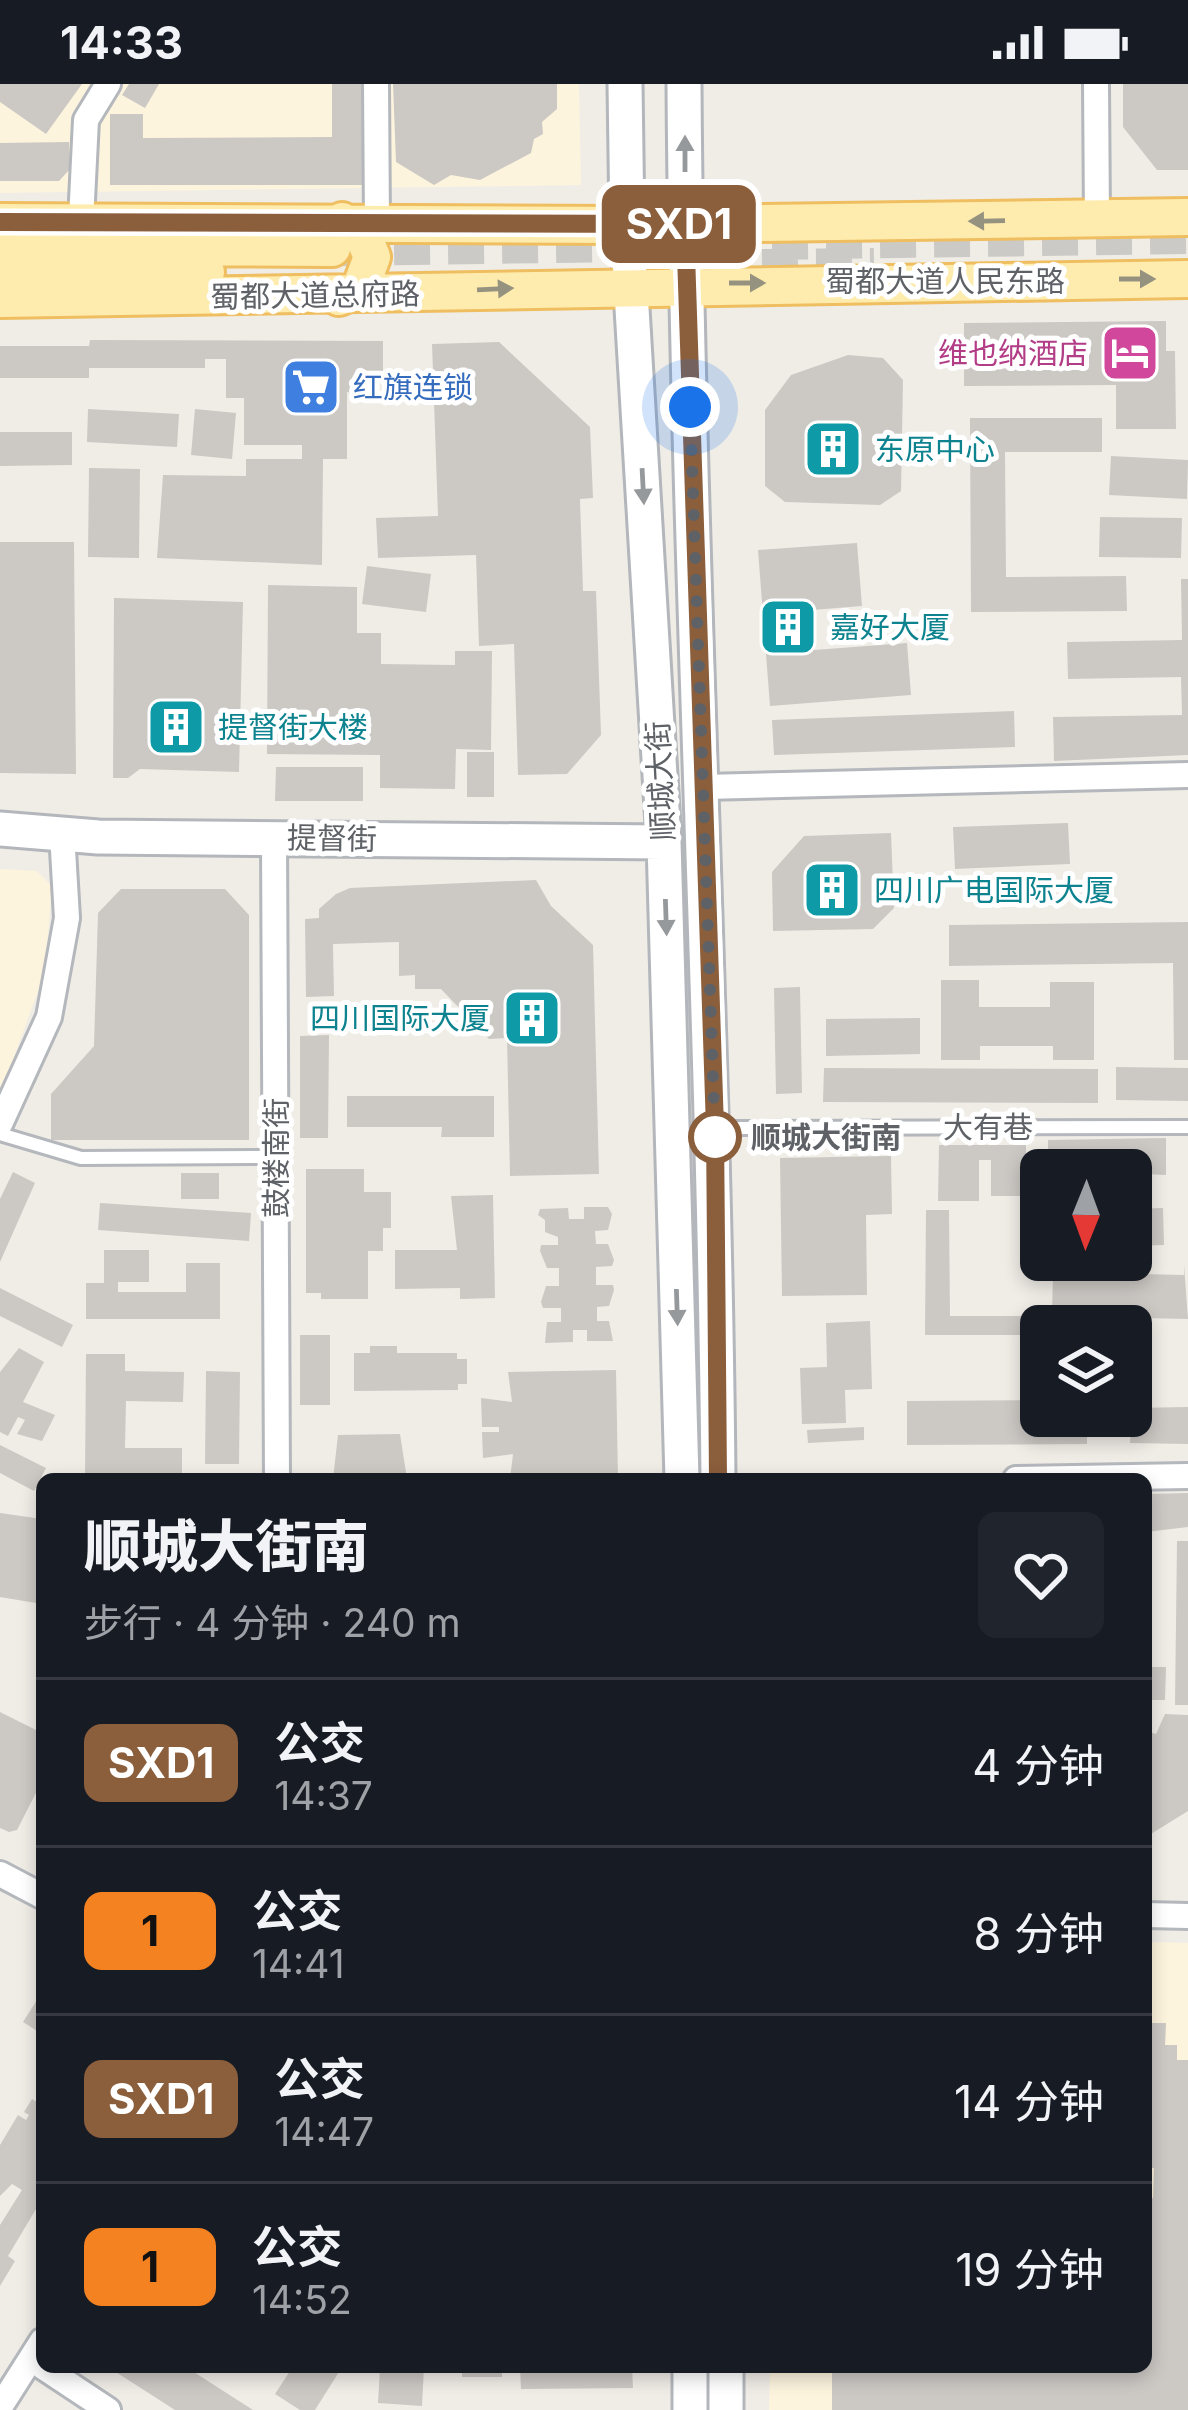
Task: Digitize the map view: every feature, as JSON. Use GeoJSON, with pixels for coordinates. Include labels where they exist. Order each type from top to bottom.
{"type":"FeatureCollection","features":[{"type":"Feature","properties":{"kind":"main road","name":"顺城大街"},"geometry":{"type":"LineString","coordinates":[[625,84],[627,224],[664,842],[682,1473]]}},
{"type":"Feature","properties":{"kind":"main road","name":"顺城大街"},"geometry":{"type":"LineString","coordinates":[[684,84],[685,283],[715,1128],[718,1473]]}},
{"type":"Feature","properties":{"kind":"main road","name":"蜀都大道人民东路"},"geometry":{"type":"LineString","coordinates":[[685,224],[1188,218]]}},
{"type":"Feature","properties":{"kind":"main road","name":"蜀都大道总府路"},"geometry":{"type":"LineString","coordinates":[[0,222],[81,220],[631,286]]}},
{"type":"Feature","properties":{"kind":"main road","name":"蜀都大道总府路"},"geometry":{"type":"LineString","coordinates":[[0,299],[345,252],[627,224],[685,224]]}},
{"type":"Feature","properties":{"kind":"main road","name":"蜀都大道总府路"},"geometry":{"type":"LineString","coordinates":[[0,246],[345,252]]}},
{"type":"Feature","properties":{"kind":"main road","name":"蜀都大道总府路"},"geometry":{"type":"LineString","coordinates":[[0,273],[345,252]]}},
{"type":"Feature","properties":{"kind":"main road","name":"蜀都大道人民东路"},"geometry":{"type":"LineString","coordinates":[[631,286],[1188,279]]}},
{"type":"Feature","properties":{"kind":"main road","name":"提督街"},"geometry":{"type":"LineString","coordinates":[[0,830],[664,842]]}},
{"type":"Feature","properties":{"kind":"main road"},"geometry":{"type":"LineString","coordinates":[[690,2373],[691,2410]]}},
{"type":"Feature","properties":{"kind":"main road"},"geometry":{"type":"LineString","coordinates":[[726,2373],[726,2410]]}},
{"type":"Feature","properties":{"kind":"street"},"geometry":{"type":"LineString","coordinates":[[81,220],[86,120],[108,84]]}},
{"type":"Feature","properties":{"kind":"street"},"geometry":{"type":"LineString","coordinates":[[345,252],[376,84]]}},
{"type":"Feature","properties":{"kind":"street"},"geometry":{"type":"LineString","coordinates":[[1096,84],[1097,219]]}},
{"type":"Feature","properties":{"kind":"street"},"geometry":{"type":"LineString","coordinates":[[704,787],[1188,775]]}},
{"type":"Feature","properties":{"kind":"street"},"geometry":{"type":"LineString","coordinates":[[0,1124],[49,1017],[67,919],[62,833]]}},
{"type":"Feature","properties":{"kind":"street","name":"鼓楼南街"},"geometry":{"type":"LineString","coordinates":[[274,838],[278,1473]]}},
{"type":"Feature","properties":{"kind":"street"},"geometry":{"type":"LineString","coordinates":[[1152,1477],[1188,1476]]}},
{"type":"Feature","properties":{"kind":"street"},"geometry":{"type":"LineString","coordinates":[[0,1874],[36,1893]]}},
{"type":"Feature","properties":{"kind":"street"},"geometry":{"type":"LineString","coordinates":[[1152,1915],[1188,1916]]}},
{"type":"Feature","properties":{"kind":"street"},"geometry":{"type":"LineString","coordinates":[[0,2407],[36,2362]]}},
{"type":"Feature","properties":{"kind":"street"},"geometry":{"type":"LineString","coordinates":[[59,2373],[108,2410]]}},
{"type":"Feature","properties":{"kind":"lane","name":"大有巷"},"geometry":{"type":"LineString","coordinates":[[715,1128],[1188,1127]]}},
{"type":"Feature","properties":{"kind":"lane"},"geometry":{"type":"LineString","coordinates":[[0,1134],[81,1158],[276,1157]]}},
{"type":"Feature","properties":{"kind":"shaded area"},"geometry":{"type":"Polygon","coordinates":[[[0,84],[579,84],[581,185],[0,193],[0,84]]]}},
{"type":"Feature","properties":{"kind":"shaded area"},"geometry":{"type":"Polygon","coordinates":[[[0,869],[37,871],[52,886],[45,972],[0,1095],[0,869]]]}},
{"type":"Feature","properties":{"kind":"shaded area"},"geometry":{"type":"Polygon","coordinates":[[[1152,1942],[1188,1943],[1188,2410],[769,2410],[770,2373],[1152,2373],[1152,1942]]]}},
{"type":"Feature","properties":{"kind":"building"},"geometry":{"type":"Polygon","coordinates":[[[0,84],[82,84],[46,134],[0,102],[0,84]]]}},
{"type":"Feature","properties":{"kind":"building"},"geometry":{"type":"Polygon","coordinates":[[[129,84],[159,84],[145,108],[122,95],[129,84]]]}},
{"type":"Feature","properties":{"kind":"building"},"geometry":{"type":"Polygon","coordinates":[[[332,84],[365,84],[365,185],[110,185],[110,114],[143,114],[143,138],[332,137],[332,84]]]}},
{"type":"Feature","properties":{"kind":"building"},"geometry":{"type":"Polygon","coordinates":[[[393,84],[557,84],[557,109],[542,122],[543,134],[534,139],[531,153],[480,180],[451,175],[434,185],[396,162],[393,84]]]}},
{"type":"Feature","properties":{"kind":"building"},"geometry":{"type":"Polygon","coordinates":[[[1123,84],[1188,84],[1188,170],[1157,170],[1123,127],[1123,84]]]}},
{"type":"Feature","properties":{"kind":"building"},"geometry":{"type":"Polygon","coordinates":[[[69,142],[70,169],[59,181],[0,181],[0,143],[69,142]]]}},
{"type":"Feature","properties":{"kind":"building"},"geometry":{"type":"Polygon","coordinates":[[[1166,321],[1166,351],[1175,351],[1176,429],[1116,429],[1116,385],[964,386],[964,323],[1166,321]]]}},
{"type":"Feature","properties":{"kind":"building"},"geometry":{"type":"Polygon","coordinates":[[[90,340],[383,341],[383,376],[365,376],[365,393],[347,392],[347,459],[323,459],[322,565],[157,558],[163,475],[246,476],[246,459],[302,459],[302,445],[244,445],[244,398],[226,398],[226,359],[205,359],[205,368],[89,368],[89,378],[0,378],[0,346],[89,346],[90,340]]]}},
{"type":"Feature","properties":{"kind":"building"},"geometry":{"type":"Polygon","coordinates":[[[499,342],[590,427],[593,498],[580,499],[583,591],[596,591],[601,735],[567,774],[518,775],[514,644],[479,646],[476,555],[378,558],[376,518],[438,516],[432,344],[499,342]]]}},
{"type":"Feature","properties":{"kind":"building","name":"东原中心"},"geometry":{"type":"Polygon","coordinates":[[[848,355],[883,358],[903,380],[901,491],[880,505],[785,502],[765,486],[765,410],[791,375],[848,355]]]}},
{"type":"Feature","properties":{"kind":"building"},"geometry":{"type":"Polygon","coordinates":[[[88,409],[179,414],[177,447],[87,442],[88,409]]]}},
{"type":"Feature","properties":{"kind":"building"},"geometry":{"type":"Polygon","coordinates":[[[195,409],[236,413],[232,459],[191,455],[195,409]]]}},
{"type":"Feature","properties":{"kind":"building"},"geometry":{"type":"Polygon","coordinates":[[[970,418],[1102,418],[1102,452],[1005,452],[1006,577],[1126,576],[1127,611],[971,612],[970,418]]]}},
{"type":"Feature","properties":{"kind":"building"},"geometry":{"type":"Polygon","coordinates":[[[0,432],[72,432],[72,465],[0,466],[0,432]]]}},
{"type":"Feature","properties":{"kind":"building"},"geometry":{"type":"Polygon","coordinates":[[[1111,456],[1188,460],[1187,499],[1109,495],[1111,456]]]}},
{"type":"Feature","properties":{"kind":"building"},"geometry":{"type":"Polygon","coordinates":[[[89,468],[140,469],[139,558],[88,557],[89,468]]]}},
{"type":"Feature","properties":{"kind":"building"},"geometry":{"type":"Polygon","coordinates":[[[1100,517],[1182,518],[1181,558],[1099,557],[1100,517]]]}},
{"type":"Feature","properties":{"kind":"building"},"geometry":{"type":"Polygon","coordinates":[[[0,542],[74,542],[76,774],[0,773],[0,542]]]}},
{"type":"Feature","properties":{"kind":"building","name":"嘉好大厦"},"geometry":{"type":"Polygon","coordinates":[[[857,543],[862,606],[812,610],[814,650],[907,643],[911,695],[770,706],[758,550],[857,543]]]}},
{"type":"Feature","properties":{"kind":"building"},"geometry":{"type":"Polygon","coordinates":[[[367,566],[431,574],[426,612],[362,604],[367,566]]]}},
{"type":"Feature","properties":{"kind":"building"},"geometry":{"type":"Polygon","coordinates":[[[1181,579],[1188,579],[1188,755],[1054,761],[1053,717],[1182,715],[1181,677],[1068,679],[1067,642],[1182,640],[1181,579]]]}},
{"type":"Feature","properties":{"kind":"building"},"geometry":{"type":"Polygon","coordinates":[[[268,585],[357,587],[357,633],[381,633],[381,664],[455,665],[455,651],[492,651],[491,750],[456,749],[455,789],[380,788],[380,755],[267,754],[268,585]]]}},
{"type":"Feature","properties":{"kind":"building","name":"提督街大楼"},"geometry":{"type":"Polygon","coordinates":[[[114,598],[243,602],[239,772],[140,769],[128,778],[113,778],[114,598]]]}},
{"type":"Feature","properties":{"kind":"building"},"geometry":{"type":"Polygon","coordinates":[[[1014,711],[1015,747],[774,755],[772,720],[1014,711]]]}},
{"type":"Feature","properties":{"kind":"building"},"geometry":{"type":"Polygon","coordinates":[[[467,752],[494,752],[494,797],[467,797],[467,752]]]}},
{"type":"Feature","properties":{"kind":"building"},"geometry":{"type":"Polygon","coordinates":[[[276,767],[363,767],[363,801],[275,801],[276,767]]]}},
{"type":"Feature","properties":{"kind":"building"},"geometry":{"type":"Polygon","coordinates":[[[1068,823],[1070,864],[955,869],[953,827],[1068,823]]]}},
{"type":"Feature","properties":{"kind":"building","name":"四川广电国际大厦"},"geometry":{"type":"Polygon","coordinates":[[[891,833],[894,908],[873,929],[773,931],[772,872],[804,836],[891,833]]]}},
{"type":"Feature","properties":{"kind":"building","name":"四川国际大厦"},"geometry":{"type":"Polygon","coordinates":[[[536,880],[551,906],[593,945],[599,1174],[510,1176],[507,1038],[489,1039],[441,989],[415,989],[415,975],[399,976],[399,942],[333,944],[334,996],[306,997],[305,919],[319,918],[319,909],[336,894],[350,888],[536,880]]]}},
{"type":"Feature","properties":{"kind":"building"},"geometry":{"type":"Polygon","coordinates":[[[121,889],[225,889],[249,915],[249,1140],[51,1140],[51,1094],[94,1046],[98,913],[121,889]]]}},
{"type":"Feature","properties":{"kind":"building"},"geometry":{"type":"Polygon","coordinates":[[[1188,922],[1188,1060],[1174,1060],[1173,963],[949,966],[949,925],[1188,922]]]}},
{"type":"Feature","properties":{"kind":"building"},"geometry":{"type":"Polygon","coordinates":[[[941,980],[979,980],[979,1007],[1050,1007],[1050,982],[1094,982],[1094,1060],[1053,1060],[1053,1046],[980,1046],[980,1060],[941,1060],[941,980]]]}},
{"type":"Feature","properties":{"kind":"building"},"geometry":{"type":"Polygon","coordinates":[[[800,987],[802,1093],[776,1094],[774,988],[800,987]]]}},
{"type":"Feature","properties":{"kind":"building"},"geometry":{"type":"Polygon","coordinates":[[[920,1018],[920,1054],[826,1056],[826,1019],[920,1018]]]}},
{"type":"Feature","properties":{"kind":"building"},"geometry":{"type":"Polygon","coordinates":[[[329,1035],[328,1138],[300,1138],[300,1036],[329,1035]]]}},
{"type":"Feature","properties":{"kind":"building"},"geometry":{"type":"Polygon","coordinates":[[[1116,1067],[1188,1068],[1188,1101],[1116,1100],[1116,1067]]]}},
{"type":"Feature","properties":{"kind":"building"},"geometry":{"type":"Polygon","coordinates":[[[824,1068],[1098,1069],[1098,1103],[823,1102],[824,1068]]]}},
{"type":"Feature","properties":{"kind":"building"},"geometry":{"type":"Polygon","coordinates":[[[347,1096],[494,1096],[494,1137],[441,1137],[442,1127],[347,1127],[347,1096]]]}},
{"type":"Feature","properties":{"kind":"building"},"geometry":{"type":"Polygon","coordinates":[[[1166,1138],[1166,1175],[1152,1174],[1152,1149],[1048,1149],[1048,1140],[1166,1138]]]}},
{"type":"Feature","properties":{"kind":"building"},"geometry":{"type":"Polygon","coordinates":[[[939,1145],[1026,1145],[1020,1149],[1020,1196],[991,1196],[991,1160],[979,1160],[979,1201],[938,1201],[939,1145]]]}},
{"type":"Feature","properties":{"kind":"building"},"geometry":{"type":"Polygon","coordinates":[[[891,1156],[892,1214],[866,1215],[867,1295],[782,1296],[780,1158],[891,1156]]]}},
{"type":"Feature","properties":{"kind":"building"},"geometry":{"type":"Polygon","coordinates":[[[306,1169],[364,1169],[364,1192],[391,1192],[391,1228],[383,1228],[383,1251],[368,1251],[368,1299],[321,1299],[321,1293],[306,1293],[306,1169]]]}},
{"type":"Feature","properties":{"kind":"building"},"geometry":{"type":"Polygon","coordinates":[[[13,1172],[35,1183],[0,1262],[0,1199],[13,1172]]]}},
{"type":"Feature","properties":{"kind":"building"},"geometry":{"type":"Polygon","coordinates":[[[181,1173],[219,1173],[219,1199],[181,1199],[181,1173]]]}},
{"type":"Feature","properties":{"kind":"building"},"geometry":{"type":"Polygon","coordinates":[[[493,1195],[495,1298],[460,1299],[460,1288],[395,1289],[395,1250],[457,1250],[451,1196],[493,1195]]]}},
{"type":"Feature","properties":{"kind":"building"},"geometry":{"type":"Polygon","coordinates":[[[100,1203],[251,1213],[249,1241],[98,1230],[100,1203]]]}},
{"type":"Feature","properties":{"kind":"building"},"geometry":{"type":"Polygon","coordinates":[[[584,1207],[608,1207],[612,1214],[608,1230],[595,1231],[596,1244],[608,1244],[614,1260],[612,1266],[596,1267],[596,1285],[613,1285],[609,1306],[597,1307],[597,1321],[609,1321],[613,1341],[587,1341],[587,1330],[573,1330],[573,1342],[545,1343],[547,1322],[561,1322],[561,1308],[543,1308],[541,1302],[546,1286],[559,1286],[559,1268],[547,1268],[540,1251],[541,1245],[558,1245],[558,1237],[545,1232],[545,1220],[538,1215],[540,1209],[568,1208],[569,1219],[584,1219],[584,1207]]]}},
{"type":"Feature","properties":{"kind":"building"},"geometry":{"type":"Polygon","coordinates":[[[1152,1208],[1163,1208],[1164,1245],[1152,1245],[1152,1208]]]}},
{"type":"Feature","properties":{"kind":"building"},"geometry":{"type":"Polygon","coordinates":[[[926,1210],[949,1210],[950,1316],[1020,1316],[1020,1335],[925,1335],[926,1210]]]}},
{"type":"Feature","properties":{"kind":"building"},"geometry":{"type":"Polygon","coordinates":[[[104,1250],[149,1250],[149,1282],[118,1282],[118,1292],[186,1292],[186,1263],[220,1263],[220,1319],[86,1319],[86,1283],[104,1283],[104,1250]]]}},
{"type":"Feature","properties":{"kind":"building"},"geometry":{"type":"Polygon","coordinates":[[[1184,1265],[1188,1319],[1152,1318],[1152,1305],[1052,1305],[1053,1281],[1152,1281],[1152,1274],[1184,1275],[1184,1265]]]}},
{"type":"Feature","properties":{"kind":"building"},"geometry":{"type":"Polygon","coordinates":[[[0,1288],[73,1325],[62,1347],[0,1316],[0,1288]]]}},
{"type":"Feature","properties":{"kind":"building"},"geometry":{"type":"Polygon","coordinates":[[[870,1321],[872,1389],[845,1390],[846,1423],[802,1424],[800,1368],[827,1367],[826,1323],[870,1321]]]}},
{"type":"Feature","properties":{"kind":"building"},"geometry":{"type":"Polygon","coordinates":[[[300,1335],[330,1335],[330,1405],[300,1405],[300,1335]]]}},
{"type":"Feature","properties":{"kind":"building"},"geometry":{"type":"Polygon","coordinates":[[[370,1346],[397,1346],[397,1353],[457,1353],[457,1359],[467,1359],[467,1384],[458,1384],[458,1390],[354,1391],[354,1353],[370,1353],[370,1346]]]}},
{"type":"Feature","properties":{"kind":"building"},"geometry":{"type":"Polygon","coordinates":[[[19,1348],[44,1362],[23,1402],[55,1415],[42,1441],[17,1434],[25,1420],[18,1417],[8,1436],[0,1432],[0,1372],[19,1348]]]}},
{"type":"Feature","properties":{"kind":"building"},"geometry":{"type":"Polygon","coordinates":[[[86,1354],[125,1354],[125,1371],[184,1372],[183,1402],[126,1401],[125,1448],[182,1448],[182,1473],[85,1473],[86,1354]]]}},
{"type":"Feature","properties":{"kind":"building"},"geometry":{"type":"Polygon","coordinates":[[[616,1370],[618,1473],[511,1473],[513,1454],[483,1458],[482,1432],[499,1432],[499,1427],[482,1427],[481,1398],[512,1402],[508,1372],[616,1370]]]}},
{"type":"Feature","properties":{"kind":"building"},"geometry":{"type":"Polygon","coordinates":[[[206,1371],[240,1372],[239,1464],[205,1464],[206,1371]]]}},
{"type":"Feature","properties":{"kind":"building"},"geometry":{"type":"Polygon","coordinates":[[[1020,1400],[1020,1437],[1087,1437],[1087,1444],[907,1445],[907,1401],[1020,1400]]]}},
{"type":"Feature","properties":{"kind":"building"},"geometry":{"type":"Polygon","coordinates":[[[1188,1407],[1188,1444],[1130,1443],[1130,1437],[1152,1437],[1152,1408],[1188,1407]]]}},
{"type":"Feature","properties":{"kind":"building"},"geometry":{"type":"Polygon","coordinates":[[[864,1427],[864,1440],[808,1443],[807,1430],[864,1427]]]}},
{"type":"Feature","properties":{"kind":"building"},"geometry":{"type":"Polygon","coordinates":[[[400,1434],[406,1473],[334,1473],[338,1435],[400,1434]]]}},
{"type":"Feature","properties":{"kind":"building"},"geometry":{"type":"Polygon","coordinates":[[[0,1445],[46,1468],[36,1473],[34,1491],[0,1473],[0,1445]]]}},
{"type":"Feature","properties":{"kind":"building"},"geometry":{"type":"Polygon","coordinates":[[[1188,1493],[1188,1527],[1152,1531],[1152,1494],[1188,1493]]]}},
{"type":"Feature","properties":{"kind":"building"},"geometry":{"type":"Polygon","coordinates":[[[0,1513],[36,1518],[36,1603],[0,1597],[0,1513]]]}},
{"type":"Feature","properties":{"kind":"building"},"geometry":{"type":"Polygon","coordinates":[[[1177,1541],[1188,1541],[1188,1705],[1175,1705],[1177,1541]]]}},
{"type":"Feature","properties":{"kind":"building"},"geometry":{"type":"Polygon","coordinates":[[[1152,1667],[1166,1667],[1165,1700],[1152,1700],[1152,1667]]]}},
{"type":"Feature","properties":{"kind":"building"},"geometry":{"type":"Polygon","coordinates":[[[0,1712],[36,1730],[36,1793],[17,1830],[0,1828],[0,1712]]]}},
{"type":"Feature","properties":{"kind":"building"},"geometry":{"type":"Polygon","coordinates":[[[1165,1714],[1188,1715],[1188,1811],[1152,1833],[1152,1733],[1156,1734],[1165,1714]]]}},
{"type":"Feature","properties":{"kind":"building"},"geometry":{"type":"Polygon","coordinates":[[[36,2001],[36,2030],[23,2022],[36,2001]]]}},
{"type":"Feature","properties":{"kind":"building"},"geometry":{"type":"Polygon","coordinates":[[[1152,2023],[1166,2023],[1165,2045],[1177,2045],[1177,2060],[1188,2060],[1188,2410],[832,2410],[832,2373],[1152,2373],[1152,2023]]]}},
{"type":"Feature","properties":{"kind":"building"},"geometry":{"type":"Polygon","coordinates":[[[32,2099],[36,2101],[36,2209],[8,2256],[15,2261],[0,2286],[0,2225],[22,2190],[12,2184],[0,2196],[0,2145],[18,2115],[26,2120],[29,2115],[24,2112],[32,2099]]]}},
{"type":"Feature","properties":{"kind":"building"},"geometry":{"type":"Polygon","coordinates":[[[117,2373],[195,2373],[253,2410],[175,2410],[117,2373]]]}},
{"type":"Feature","properties":{"kind":"building"},"geometry":{"type":"Polygon","coordinates":[[[289,2373],[338,2373],[315,2410],[300,2410],[275,2394],[289,2373]]]}},
{"type":"Feature","properties":{"kind":"building"},"geometry":{"type":"Polygon","coordinates":[[[380,2373],[424,2373],[422,2406],[378,2403],[380,2373]]]}},
{"type":"Feature","properties":{"kind":"building"},"geometry":{"type":"Polygon","coordinates":[[[462,2373],[502,2373],[502,2377],[462,2377],[462,2373]]]}},
{"type":"Feature","properties":{"kind":"building"},"geometry":{"type":"Polygon","coordinates":[[[520,2373],[632,2373],[633,2388],[521,2389],[520,2373]]]}},
{"type":"Feature","properties":{"kind":"tunnel"},"geometry":{"type":"LineString","coordinates":[[340,248],[1188,236]]}},
{"type":"Feature","properties":{"kind":"tunnel"},"geometry":{"type":"LineString","coordinates":[[654,268],[874,266]]}},
{"type":"Feature","properties":{"kind":"bus line","name":"SXD1"},"geometry":{"type":"LineString","coordinates":[[0,222],[685,224],[715,1128],[718,1473]]}},
{"type":"Feature","properties":{"kind":"place","name":"维也纳酒店"},"geometry":{"type":"Point","coordinates":[1130,353]}},
{"type":"Feature","properties":{"kind":"place","name":"红旗连锁"},"geometry":{"type":"Point","coordinates":[311,387]}},
{"type":"Feature","properties":{"kind":"place","name":"东原中心"},"geometry":{"type":"Point","coordinates":[833,449]}},
{"type":"Feature","properties":{"kind":"place","name":"嘉好大厦"},"geometry":{"type":"Point","coordinates":[788,627]}},
{"type":"Feature","properties":{"kind":"place","name":"提督街大楼"},"geometry":{"type":"Point","coordinates":[176,727]}},
{"type":"Feature","properties":{"kind":"place","name":"四川广电国际大厦"},"geometry":{"type":"Point","coordinates":[832,890]}},
{"type":"Feature","properties":{"kind":"place","name":"四川国际大厦"},"geometry":{"type":"Point","coordinates":[532,1018]}},
{"type":"Feature","properties":{"kind":"place","name":"顺城大街南"},"geometry":{"type":"Point","coordinates":[715,1137]}},
{"type":"Feature","properties":{"kind":"route"},"geometry":{"type":"LineString","coordinates":[[690,407],[715,1137]]}}]}
